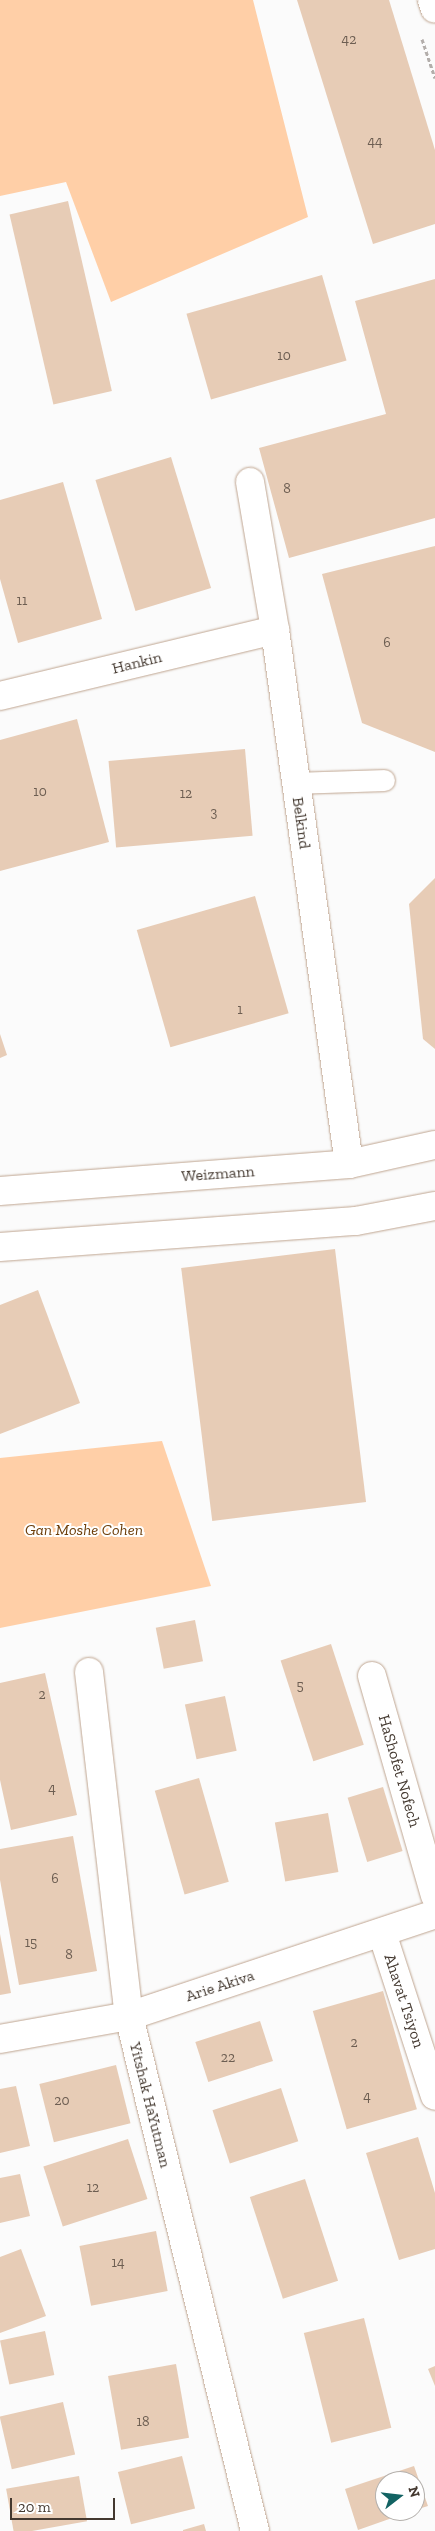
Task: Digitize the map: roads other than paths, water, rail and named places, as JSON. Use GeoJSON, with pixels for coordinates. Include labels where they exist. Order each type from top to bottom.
{"type":"FeatureCollection","features":[{"type":"Feature","properties":{"kind":"street"},"geometry":{"type":"LineString","coordinates":[[432,0],[435,9]]}},
{"type":"Feature","properties":{"kind":"street","name":"Belkind"},"geometry":{"type":"LineString","coordinates":[[250,482],[275,630],[349,1164]]}},
{"type":"Feature","properties":{"kind":"street","name":"Hankin"},"geometry":{"type":"LineString","coordinates":[[0,696],[275,630]]}},
{"type":"Feature","properties":{"kind":"street","name":"Weizmann"},"geometry":{"type":"LineString","coordinates":[[0,1191],[349,1164],[435,1145]]}},
{"type":"Feature","properties":{"kind":"street"},"geometry":{"type":"LineString","coordinates":[[0,1247],[356,1221],[435,1206]]}},
{"type":"Feature","properties":{"kind":"street","name":"Yitshak HaYutman"},"geometry":{"type":"LineString","coordinates":[[89,1672],[129,2016],[255,2531]]}},
{"type":"Feature","properties":{"kind":"street","name":"HaShofet Nofech"},"geometry":{"type":"LineString","coordinates":[[372,1676],[435,1895]]}},
{"type":"Feature","properties":{"kind":"street","name":"Arie Akiva"},"geometry":{"type":"LineString","coordinates":[[0,2038],[129,2016],[382,1934],[435,1914]]}},
{"type":"Feature","properties":{"kind":"street","name":"Ahavat Tsiyon"},"geometry":{"type":"LineString","coordinates":[[382,1934],[435,2096]]}},
{"type":"Feature","properties":{"kind":"lane"},"geometry":{"type":"LineString","coordinates":[[295,783],[384,780]]}},
{"type":"Feature","properties":{"kind":"park label","name":"Gan Moshe Cohen"},"geometry":{"type":"Point","coordinates":[84,1530]}}]}
